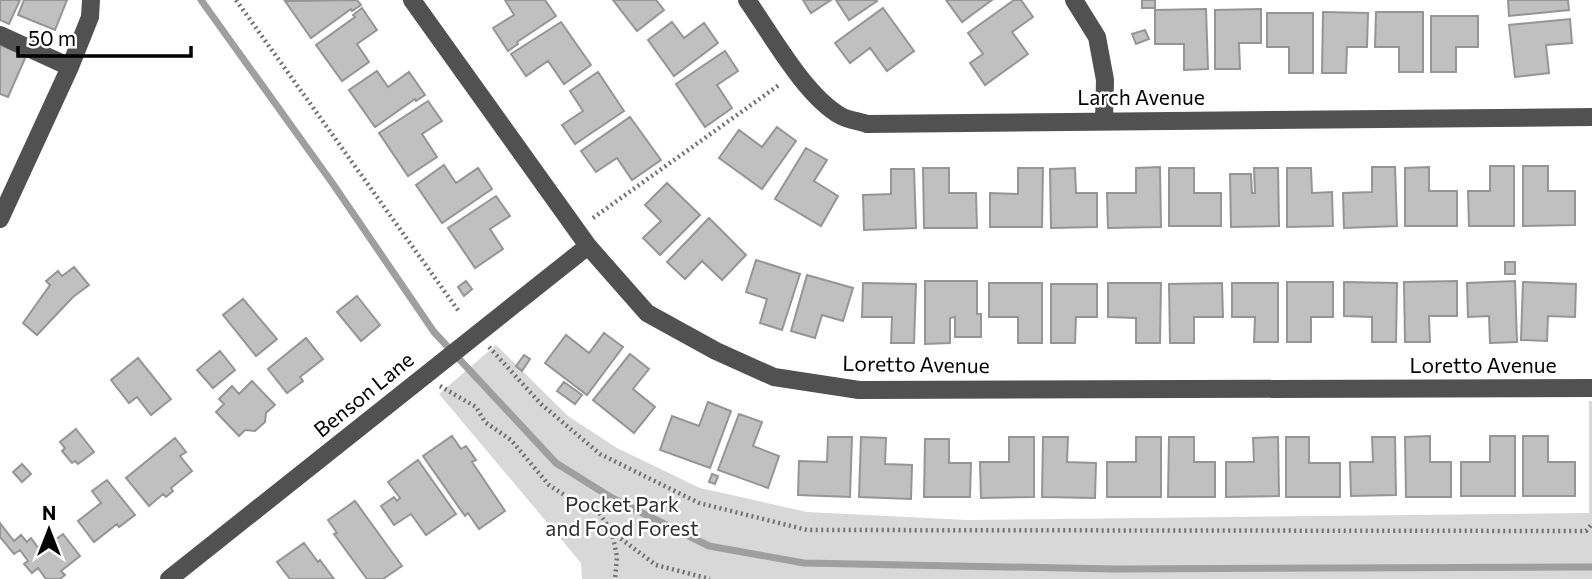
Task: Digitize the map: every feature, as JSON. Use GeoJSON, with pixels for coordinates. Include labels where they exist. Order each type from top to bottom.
{"type":"FeatureCollection","features":[{"type":"Feature","properties":{"kind":"street"},"geometry":{"type":"LineString","coordinates":[[0,219],[70,67],[90,17],[91,0]]}},
{"type":"Feature","properties":{"kind":"street","name":"Loretto Avenue"},"geometry":{"type":"LineString","coordinates":[[412,0],[588,246],[647,313],[716,351],[774,377],[859,390],[1592,388]]}},
{"type":"Feature","properties":{"kind":"street","name":"Larch Avenue"},"geometry":{"type":"LineString","coordinates":[[747,0],[820,100],[842,117],[867,124],[1592,117]]}},
{"type":"Feature","properties":{"kind":"street"},"geometry":{"type":"LineString","coordinates":[[1074,0],[1097,37],[1105,80],[1104,120]]}},
{"type":"Feature","properties":{"kind":"street"},"geometry":{"type":"LineString","coordinates":[[0,35],[70,67]]}},
{"type":"Feature","properties":{"kind":"street","name":"Benson Lane"},"geometry":{"type":"LineString","coordinates":[[169,579],[433,369],[483,340],[588,246]]}},
{"type":"Feature","properties":{"kind":"path"},"geometry":{"type":"LineString","coordinates":[[236,0],[460,313]]}},
{"type":"Feature","properties":{"kind":"path"},"geometry":{"type":"LineString","coordinates":[[593,218],[779,85]]}},
{"type":"Feature","properties":{"kind":"path"},"geometry":{"type":"LineString","coordinates":[[483,340],[541,404],[600,454],[699,503],[807,530],[1586,531],[1592,524]]}},
{"type":"Feature","properties":{"kind":"path"},"geometry":{"type":"LineString","coordinates":[[440,386],[476,407],[485,422],[511,440],[549,485],[575,502],[596,508],[612,532],[656,565],[710,579]]}},
{"type":"Feature","properties":{"kind":"path"},"geometry":{"type":"LineString","coordinates":[[612,532],[617,557],[615,579]]}},
{"type":"Feature","properties":{"kind":"green space","name":"Pocket Park and Food Forest"},"geometry":{"type":"Polygon","coordinates":[[[496,345],[568,416],[617,448],[700,488],[807,512],[967,520],[1589,513],[1589,401],[1592,401],[1592,579],[582,579],[581,563],[439,394],[496,345]]]}},
{"type":"Feature","properties":{"kind":"building"},"geometry":{"type":"Polygon","coordinates":[[[0,0],[20,0],[9,24],[0,20],[0,0]]]}},
{"type":"Feature","properties":{"kind":"building"},"geometry":{"type":"Polygon","coordinates":[[[24,0],[67,0],[55,30],[18,15],[24,0]]]}},
{"type":"Feature","properties":{"kind":"building"},"geometry":{"type":"Polygon","coordinates":[[[357,0],[361,5],[352,11],[351,9],[311,38],[285,1],[357,0]]]}},
{"type":"Feature","properties":{"kind":"building"},"geometry":{"type":"Polygon","coordinates":[[[505,0],[545,0],[556,16],[508,51],[493,28],[514,15],[505,0]]]}},
{"type":"Feature","properties":{"kind":"building"},"geometry":{"type":"Polygon","coordinates":[[[613,0],[656,0],[664,10],[637,31],[613,0]]]}},
{"type":"Feature","properties":{"kind":"building"},"geometry":{"type":"Polygon","coordinates":[[[803,0],[831,0],[811,13],[803,0]]]}},
{"type":"Feature","properties":{"kind":"building"},"geometry":{"type":"Polygon","coordinates":[[[836,0],[876,0],[877,1],[849,20],[836,0]]]}},
{"type":"Feature","properties":{"kind":"building"},"geometry":{"type":"Polygon","coordinates":[[[946,0],[992,0],[962,22],[946,0]]]}},
{"type":"Feature","properties":{"kind":"building"},"geometry":{"type":"Polygon","coordinates":[[[1014,0],[1021,0],[1033,17],[1012,32],[1028,54],[985,85],[970,63],[983,54],[968,33],[1014,0]]]}},
{"type":"Feature","properties":{"kind":"building"},"geometry":{"type":"Polygon","coordinates":[[[1142,0],[1155,0],[1155,8],[1142,8],[1142,0]]]}},
{"type":"Feature","properties":{"kind":"building"},"geometry":{"type":"Polygon","coordinates":[[[1508,0],[1568,0],[1569,10],[1509,16],[1508,0]]]}},
{"type":"Feature","properties":{"kind":"building"},"geometry":{"type":"Polygon","coordinates":[[[362,8],[377,30],[357,44],[369,62],[342,81],[316,45],[355,17],[353,15],[362,8]]]}},
{"type":"Feature","properties":{"kind":"building"},"geometry":{"type":"Polygon","coordinates":[[[883,8],[914,51],[887,71],[870,48],[850,63],[835,43],[883,8]]]}},
{"type":"Feature","properties":{"kind":"building"},"geometry":{"type":"Polygon","coordinates":[[[1206,9],[1208,69],[1184,70],[1184,44],[1155,44],[1155,10],[1206,9]]]}},
{"type":"Feature","properties":{"kind":"building"},"geometry":{"type":"Polygon","coordinates":[[[1261,9],[1261,43],[1239,43],[1240,69],[1215,69],[1215,10],[1261,9]]]}},
{"type":"Feature","properties":{"kind":"building"},"geometry":{"type":"Polygon","coordinates":[[[1323,12],[1368,13],[1367,47],[1347,47],[1346,73],[1322,73],[1323,12]]]}},
{"type":"Feature","properties":{"kind":"building"},"geometry":{"type":"Polygon","coordinates":[[[1376,12],[1423,12],[1423,72],[1399,72],[1399,47],[1375,47],[1376,12]]]}},
{"type":"Feature","properties":{"kind":"building"},"geometry":{"type":"Polygon","coordinates":[[[1267,13],[1313,13],[1313,73],[1289,73],[1289,47],[1267,47],[1267,13]]]}},
{"type":"Feature","properties":{"kind":"building"},"geometry":{"type":"Polygon","coordinates":[[[1431,16],[1478,16],[1478,47],[1456,47],[1456,72],[1431,72],[1431,16]]]}},
{"type":"Feature","properties":{"kind":"building"},"geometry":{"type":"Polygon","coordinates":[[[1570,19],[1572,43],[1546,45],[1549,73],[1515,77],[1509,25],[1570,19]]]}},
{"type":"Feature","properties":{"kind":"building"},"geometry":{"type":"Polygon","coordinates":[[[561,22],[591,65],[564,84],[548,61],[526,76],[511,54],[561,22]]]}},
{"type":"Feature","properties":{"kind":"building"},"geometry":{"type":"Polygon","coordinates":[[[672,22],[684,38],[704,23],[718,43],[674,76],[648,40],[672,22]]]}},
{"type":"Feature","properties":{"kind":"building"},"geometry":{"type":"Polygon","coordinates":[[[1145,30],[1149,39],[1136,44],[1132,34],[1145,30]]]}},
{"type":"Feature","properties":{"kind":"building"},"geometry":{"type":"Polygon","coordinates":[[[0,45],[26,56],[8,97],[0,94],[0,45]]]}},
{"type":"Feature","properties":{"kind":"building"},"geometry":{"type":"Polygon","coordinates":[[[725,51],[738,71],[717,85],[732,108],[705,127],[676,84],[725,51]]]}},
{"type":"Feature","properties":{"kind":"building"},"geometry":{"type":"Polygon","coordinates":[[[377,71],[388,87],[409,72],[425,95],[375,127],[349,90],[377,71]]]}},
{"type":"Feature","properties":{"kind":"building"},"geometry":{"type":"Polygon","coordinates":[[[598,72],[624,111],[575,144],[562,125],[583,111],[570,91],[598,72]]]}},
{"type":"Feature","properties":{"kind":"building"},"geometry":{"type":"Polygon","coordinates":[[[428,101],[442,121],[422,134],[437,157],[408,176],[379,133],[428,101]]]}},
{"type":"Feature","properties":{"kind":"building"},"geometry":{"type":"Polygon","coordinates":[[[630,117],[661,160],[632,180],[617,158],[596,172],[581,151],[630,117]]]}},
{"type":"Feature","properties":{"kind":"building"},"geometry":{"type":"Polygon","coordinates":[[[777,127],[796,141],[762,189],[719,158],[739,130],[762,147],[777,127]]]}},
{"type":"Feature","properties":{"kind":"building"},"geometry":{"type":"Polygon","coordinates":[[[806,148],[827,160],[814,181],[838,196],[821,226],[775,199],[806,148]]]}},
{"type":"Feature","properties":{"kind":"building"},"geometry":{"type":"Polygon","coordinates":[[[444,165],[456,183],[478,168],[492,189],[442,223],[416,185],[444,165]]]}},
{"type":"Feature","properties":{"kind":"building"},"geometry":{"type":"Polygon","coordinates":[[[1490,166],[1514,166],[1514,226],[1469,226],[1468,191],[1490,191],[1490,166]]]}},
{"type":"Feature","properties":{"kind":"building"},"geometry":{"type":"Polygon","coordinates":[[[1523,166],[1548,166],[1548,191],[1575,191],[1575,225],[1523,226],[1523,166]]]}},
{"type":"Feature","properties":{"kind":"building"},"geometry":{"type":"Polygon","coordinates":[[[1160,167],[1161,227],[1108,228],[1107,193],[1136,193],[1136,168],[1160,167]]]}},
{"type":"Feature","properties":{"kind":"building"},"geometry":{"type":"Polygon","coordinates":[[[1372,167],[1395,167],[1397,226],[1344,228],[1343,193],[1372,192],[1372,167]]]}},
{"type":"Feature","properties":{"kind":"building"},"geometry":{"type":"Polygon","coordinates":[[[1429,167],[1429,191],[1457,191],[1457,226],[1405,226],[1405,168],[1429,167]]]}},
{"type":"Feature","properties":{"kind":"building"},"geometry":{"type":"Polygon","coordinates":[[[923,168],[949,168],[949,193],[976,193],[977,228],[924,228],[923,168]]]}},
{"type":"Feature","properties":{"kind":"building"},"geometry":{"type":"Polygon","coordinates":[[[1018,168],[1043,168],[1042,227],[990,227],[990,193],[1018,194],[1018,168]]]}},
{"type":"Feature","properties":{"kind":"building"},"geometry":{"type":"Polygon","coordinates":[[[1075,168],[1076,193],[1097,193],[1097,227],[1051,228],[1050,169],[1075,168]]]}},
{"type":"Feature","properties":{"kind":"building"},"geometry":{"type":"Polygon","coordinates":[[[1169,168],[1194,168],[1194,193],[1221,193],[1221,226],[1169,226],[1169,168]]]}},
{"type":"Feature","properties":{"kind":"building"},"geometry":{"type":"Polygon","coordinates":[[[1254,168],[1278,168],[1279,226],[1231,227],[1230,174],[1251,174],[1252,193],[1255,193],[1254,168]]]}},
{"type":"Feature","properties":{"kind":"building"},"geometry":{"type":"Polygon","coordinates":[[[1287,168],[1311,168],[1312,193],[1332,192],[1333,226],[1287,227],[1287,168]]]}},
{"type":"Feature","properties":{"kind":"building"},"geometry":{"type":"Polygon","coordinates":[[[891,169],[914,169],[916,228],[864,230],[863,195],[891,194],[891,169]]]}},
{"type":"Feature","properties":{"kind":"building"},"geometry":{"type":"Polygon","coordinates":[[[667,183],[700,215],[660,255],[643,238],[661,221],[645,205],[667,183]]]}},
{"type":"Feature","properties":{"kind":"building"},"geometry":{"type":"Polygon","coordinates":[[[496,196],[510,216],[490,229],[503,249],[475,268],[448,228],[496,196]]]}},
{"type":"Feature","properties":{"kind":"building"},"geometry":{"type":"Polygon","coordinates":[[[709,218],[746,255],[722,280],[702,261],[685,279],[667,262],[709,218]]]}},
{"type":"Feature","properties":{"kind":"building"},"geometry":{"type":"Polygon","coordinates":[[[756,260],[800,274],[782,330],[760,323],[767,299],[746,292],[756,260]]]}},
{"type":"Feature","properties":{"kind":"building"},"geometry":{"type":"Polygon","coordinates":[[[1505,262],[1515,262],[1515,274],[1505,274],[1505,262]]]}},
{"type":"Feature","properties":{"kind":"building"},"geometry":{"type":"Polygon","coordinates":[[[74,267],[89,285],[73,297],[37,335],[23,323],[50,285],[46,281],[58,271],[62,276],[74,267]]]}},
{"type":"Feature","properties":{"kind":"building"},"geometry":{"type":"Polygon","coordinates":[[[807,275],[853,288],[843,321],[822,315],[815,338],[791,331],[807,275]]]}},
{"type":"Feature","properties":{"kind":"building"},"geometry":{"type":"Polygon","coordinates":[[[466,281],[472,289],[464,296],[458,287],[466,281]]]}},
{"type":"Feature","properties":{"kind":"building"},"geometry":{"type":"Polygon","coordinates":[[[925,281],[977,281],[977,314],[981,314],[981,337],[955,337],[955,317],[950,318],[950,343],[925,344],[925,281]]]}},
{"type":"Feature","properties":{"kind":"building"},"geometry":{"type":"Polygon","coordinates":[[[1457,281],[1457,316],[1429,316],[1430,342],[1405,342],[1404,282],[1457,281]]]}},
{"type":"Feature","properties":{"kind":"building"},"geometry":{"type":"Polygon","coordinates":[[[1515,281],[1517,342],[1490,343],[1489,316],[1468,317],[1467,283],[1515,281]]]}},
{"type":"Feature","properties":{"kind":"building"},"geometry":{"type":"Polygon","coordinates":[[[1287,282],[1333,282],[1333,317],[1311,317],[1311,342],[1287,342],[1287,282]]]}},
{"type":"Feature","properties":{"kind":"building"},"geometry":{"type":"Polygon","coordinates":[[[1344,282],[1397,283],[1396,342],[1372,342],[1372,317],[1344,316],[1344,282]]]}},
{"type":"Feature","properties":{"kind":"building"},"geometry":{"type":"Polygon","coordinates":[[[1523,282],[1576,284],[1575,317],[1548,316],[1547,341],[1521,340],[1523,282]]]}},
{"type":"Feature","properties":{"kind":"building"},"geometry":{"type":"Polygon","coordinates":[[[863,283],[916,284],[914,343],[891,343],[892,317],[862,317],[863,283]]]}},
{"type":"Feature","properties":{"kind":"building"},"geometry":{"type":"Polygon","coordinates":[[[989,283],[1042,283],[1042,343],[1018,343],[1018,317],[989,317],[989,283]]]}},
{"type":"Feature","properties":{"kind":"building"},"geometry":{"type":"Polygon","coordinates":[[[1108,283],[1161,283],[1160,343],[1136,343],[1136,318],[1108,317],[1108,283]]]}},
{"type":"Feature","properties":{"kind":"building"},"geometry":{"type":"Polygon","coordinates":[[[1222,283],[1223,317],[1194,317],[1194,343],[1170,343],[1169,284],[1222,283]]]}},
{"type":"Feature","properties":{"kind":"building"},"geometry":{"type":"Polygon","coordinates":[[[1232,283],[1278,283],[1278,342],[1254,342],[1255,317],[1232,317],[1232,283]]]}},
{"type":"Feature","properties":{"kind":"building"},"geometry":{"type":"Polygon","coordinates":[[[1051,284],[1097,284],[1097,317],[1076,317],[1075,343],[1051,343],[1051,284]]]}},
{"type":"Feature","properties":{"kind":"building"},"geometry":{"type":"Polygon","coordinates":[[[357,296],[380,325],[361,341],[337,312],[357,296]]]}},
{"type":"Feature","properties":{"kind":"building"},"geometry":{"type":"Polygon","coordinates":[[[243,299],[277,339],[256,356],[223,315],[243,299]]]}},
{"type":"Feature","properties":{"kind":"building"},"geometry":{"type":"Polygon","coordinates":[[[604,333],[623,347],[587,395],[545,363],[566,335],[589,353],[604,333]]]}},
{"type":"Feature","properties":{"kind":"building"},"geometry":{"type":"Polygon","coordinates":[[[306,338],[323,359],[300,377],[303,381],[287,393],[268,369],[306,338]]]}},
{"type":"Feature","properties":{"kind":"building"},"geometry":{"type":"Polygon","coordinates":[[[220,351],[235,370],[213,388],[197,370],[220,351]]]}},
{"type":"Feature","properties":{"kind":"building"},"geometry":{"type":"Polygon","coordinates":[[[630,354],[649,369],[633,389],[655,407],[634,433],[593,400],[630,354]]]}},
{"type":"Feature","properties":{"kind":"building"},"geometry":{"type":"Polygon","coordinates":[[[524,355],[530,359],[522,371],[516,366],[524,355]]]}},
{"type":"Feature","properties":{"kind":"building"},"geometry":{"type":"Polygon","coordinates":[[[138,358],[171,399],[151,415],[137,397],[129,403],[111,380],[138,358]]]}},
{"type":"Feature","properties":{"kind":"building"},"geometry":{"type":"Polygon","coordinates":[[[252,381],[275,405],[266,413],[265,422],[255,431],[245,430],[239,436],[216,412],[224,404],[219,399],[232,386],[239,394],[252,381]]]}},
{"type":"Feature","properties":{"kind":"building"},"geometry":{"type":"Polygon","coordinates":[[[564,382],[582,395],[575,404],[557,391],[564,382]]]}},
{"type":"Feature","properties":{"kind":"building"},"geometry":{"type":"Polygon","coordinates":[[[708,402],[731,411],[710,468],[660,450],[672,416],[699,426],[708,402]]]}},
{"type":"Feature","properties":{"kind":"building"},"geometry":{"type":"Polygon","coordinates":[[[739,414],[762,422],[753,446],[779,456],[768,488],[718,470],[739,414]]]}},
{"type":"Feature","properties":{"kind":"building"},"geometry":{"type":"Polygon","coordinates":[[[76,429],[94,452],[78,464],[75,461],[72,463],[62,451],[65,448],[60,442],[76,429]]]}},
{"type":"Feature","properties":{"kind":"building"},"geometry":{"type":"Polygon","coordinates":[[[452,436],[461,449],[466,446],[476,460],[472,462],[505,511],[479,529],[468,513],[465,516],[423,456],[452,436]]]}},
{"type":"Feature","properties":{"kind":"building"},"geometry":{"type":"Polygon","coordinates":[[[1430,436],[1430,462],[1451,462],[1451,497],[1406,497],[1405,437],[1430,436]]]}},
{"type":"Feature","properties":{"kind":"building"},"geometry":{"type":"Polygon","coordinates":[[[1490,436],[1515,436],[1515,496],[1461,496],[1461,462],[1490,462],[1490,436]]]}},
{"type":"Feature","properties":{"kind":"building"},"geometry":{"type":"Polygon","coordinates":[[[1523,436],[1548,436],[1548,462],[1575,462],[1575,496],[1523,496],[1523,436]]]}},
{"type":"Feature","properties":{"kind":"building"},"geometry":{"type":"Polygon","coordinates":[[[828,437],[852,437],[850,497],[798,495],[799,461],[827,462],[828,437]]]}},
{"type":"Feature","properties":{"kind":"building"},"geometry":{"type":"Polygon","coordinates":[[[861,437],[886,438],[885,464],[912,465],[911,499],[859,497],[861,437]]]}},
{"type":"Feature","properties":{"kind":"building"},"geometry":{"type":"Polygon","coordinates":[[[1009,437],[1034,437],[1034,497],[981,498],[980,462],[1009,462],[1009,437]]]}},
{"type":"Feature","properties":{"kind":"building"},"geometry":{"type":"Polygon","coordinates":[[[1043,437],[1068,437],[1067,462],[1096,463],[1095,498],[1042,497],[1043,437]]]}},
{"type":"Feature","properties":{"kind":"building"},"geometry":{"type":"Polygon","coordinates":[[[1136,437],[1161,437],[1161,497],[1107,497],[1107,462],[1136,462],[1136,437]]]}},
{"type":"Feature","properties":{"kind":"building"},"geometry":{"type":"Polygon","coordinates":[[[1169,437],[1194,437],[1194,462],[1215,462],[1215,497],[1168,497],[1169,437]]]}},
{"type":"Feature","properties":{"kind":"building"},"geometry":{"type":"Polygon","coordinates":[[[1278,437],[1279,496],[1226,497],[1226,462],[1254,462],[1253,438],[1278,437]]]}},
{"type":"Feature","properties":{"kind":"building"},"geometry":{"type":"Polygon","coordinates":[[[1286,437],[1309,437],[1309,463],[1340,463],[1340,497],[1286,497],[1286,437]]]}},
{"type":"Feature","properties":{"kind":"building"},"geometry":{"type":"Polygon","coordinates":[[[1372,437],[1395,437],[1396,495],[1351,496],[1350,462],[1373,462],[1372,437]]]}},
{"type":"Feature","properties":{"kind":"building"},"geometry":{"type":"Polygon","coordinates":[[[175,438],[186,452],[180,456],[192,471],[171,488],[173,491],[166,497],[163,494],[149,506],[126,478],[175,438]]]}},
{"type":"Feature","properties":{"kind":"building"},"geometry":{"type":"Polygon","coordinates":[[[925,439],[949,439],[949,463],[971,463],[970,497],[924,497],[925,439]]]}},
{"type":"Feature","properties":{"kind":"building"},"geometry":{"type":"Polygon","coordinates":[[[418,460],[456,514],[426,535],[411,514],[394,525],[381,506],[394,497],[397,501],[400,498],[388,482],[418,460]]]}},
{"type":"Feature","properties":{"kind":"building"},"geometry":{"type":"Polygon","coordinates":[[[22,464],[31,474],[22,482],[13,472],[22,464]]]}},
{"type":"Feature","properties":{"kind":"building"},"geometry":{"type":"Polygon","coordinates":[[[712,474],[718,476],[715,484],[709,482],[712,474]]]}},
{"type":"Feature","properties":{"kind":"building"},"geometry":{"type":"Polygon","coordinates":[[[107,480],[135,515],[119,527],[117,524],[94,542],[78,521],[101,503],[92,491],[107,480]]]}},
{"type":"Feature","properties":{"kind":"building"},"geometry":{"type":"Polygon","coordinates":[[[355,501],[402,566],[383,579],[367,579],[334,534],[337,533],[328,520],[355,501]]]}},
{"type":"Feature","properties":{"kind":"building"},"geometry":{"type":"Polygon","coordinates":[[[0,523],[14,541],[21,535],[27,542],[31,538],[39,549],[54,537],[56,539],[63,534],[80,556],[61,571],[65,575],[60,579],[46,579],[38,568],[32,573],[24,564],[28,561],[20,550],[14,554],[0,537],[0,523]]]}},
{"type":"Feature","properties":{"kind":"building"},"geometry":{"type":"Polygon","coordinates":[[[304,543],[334,579],[290,579],[277,562],[304,543]]]}},
{"type":"Feature","properties":{"kind":"waterway"},"geometry":{"type":"LineString","coordinates":[[201,0],[333,184],[434,332],[556,463],[612,498],[709,546],[804,563],[1115,569],[1592,567]]}}]}
